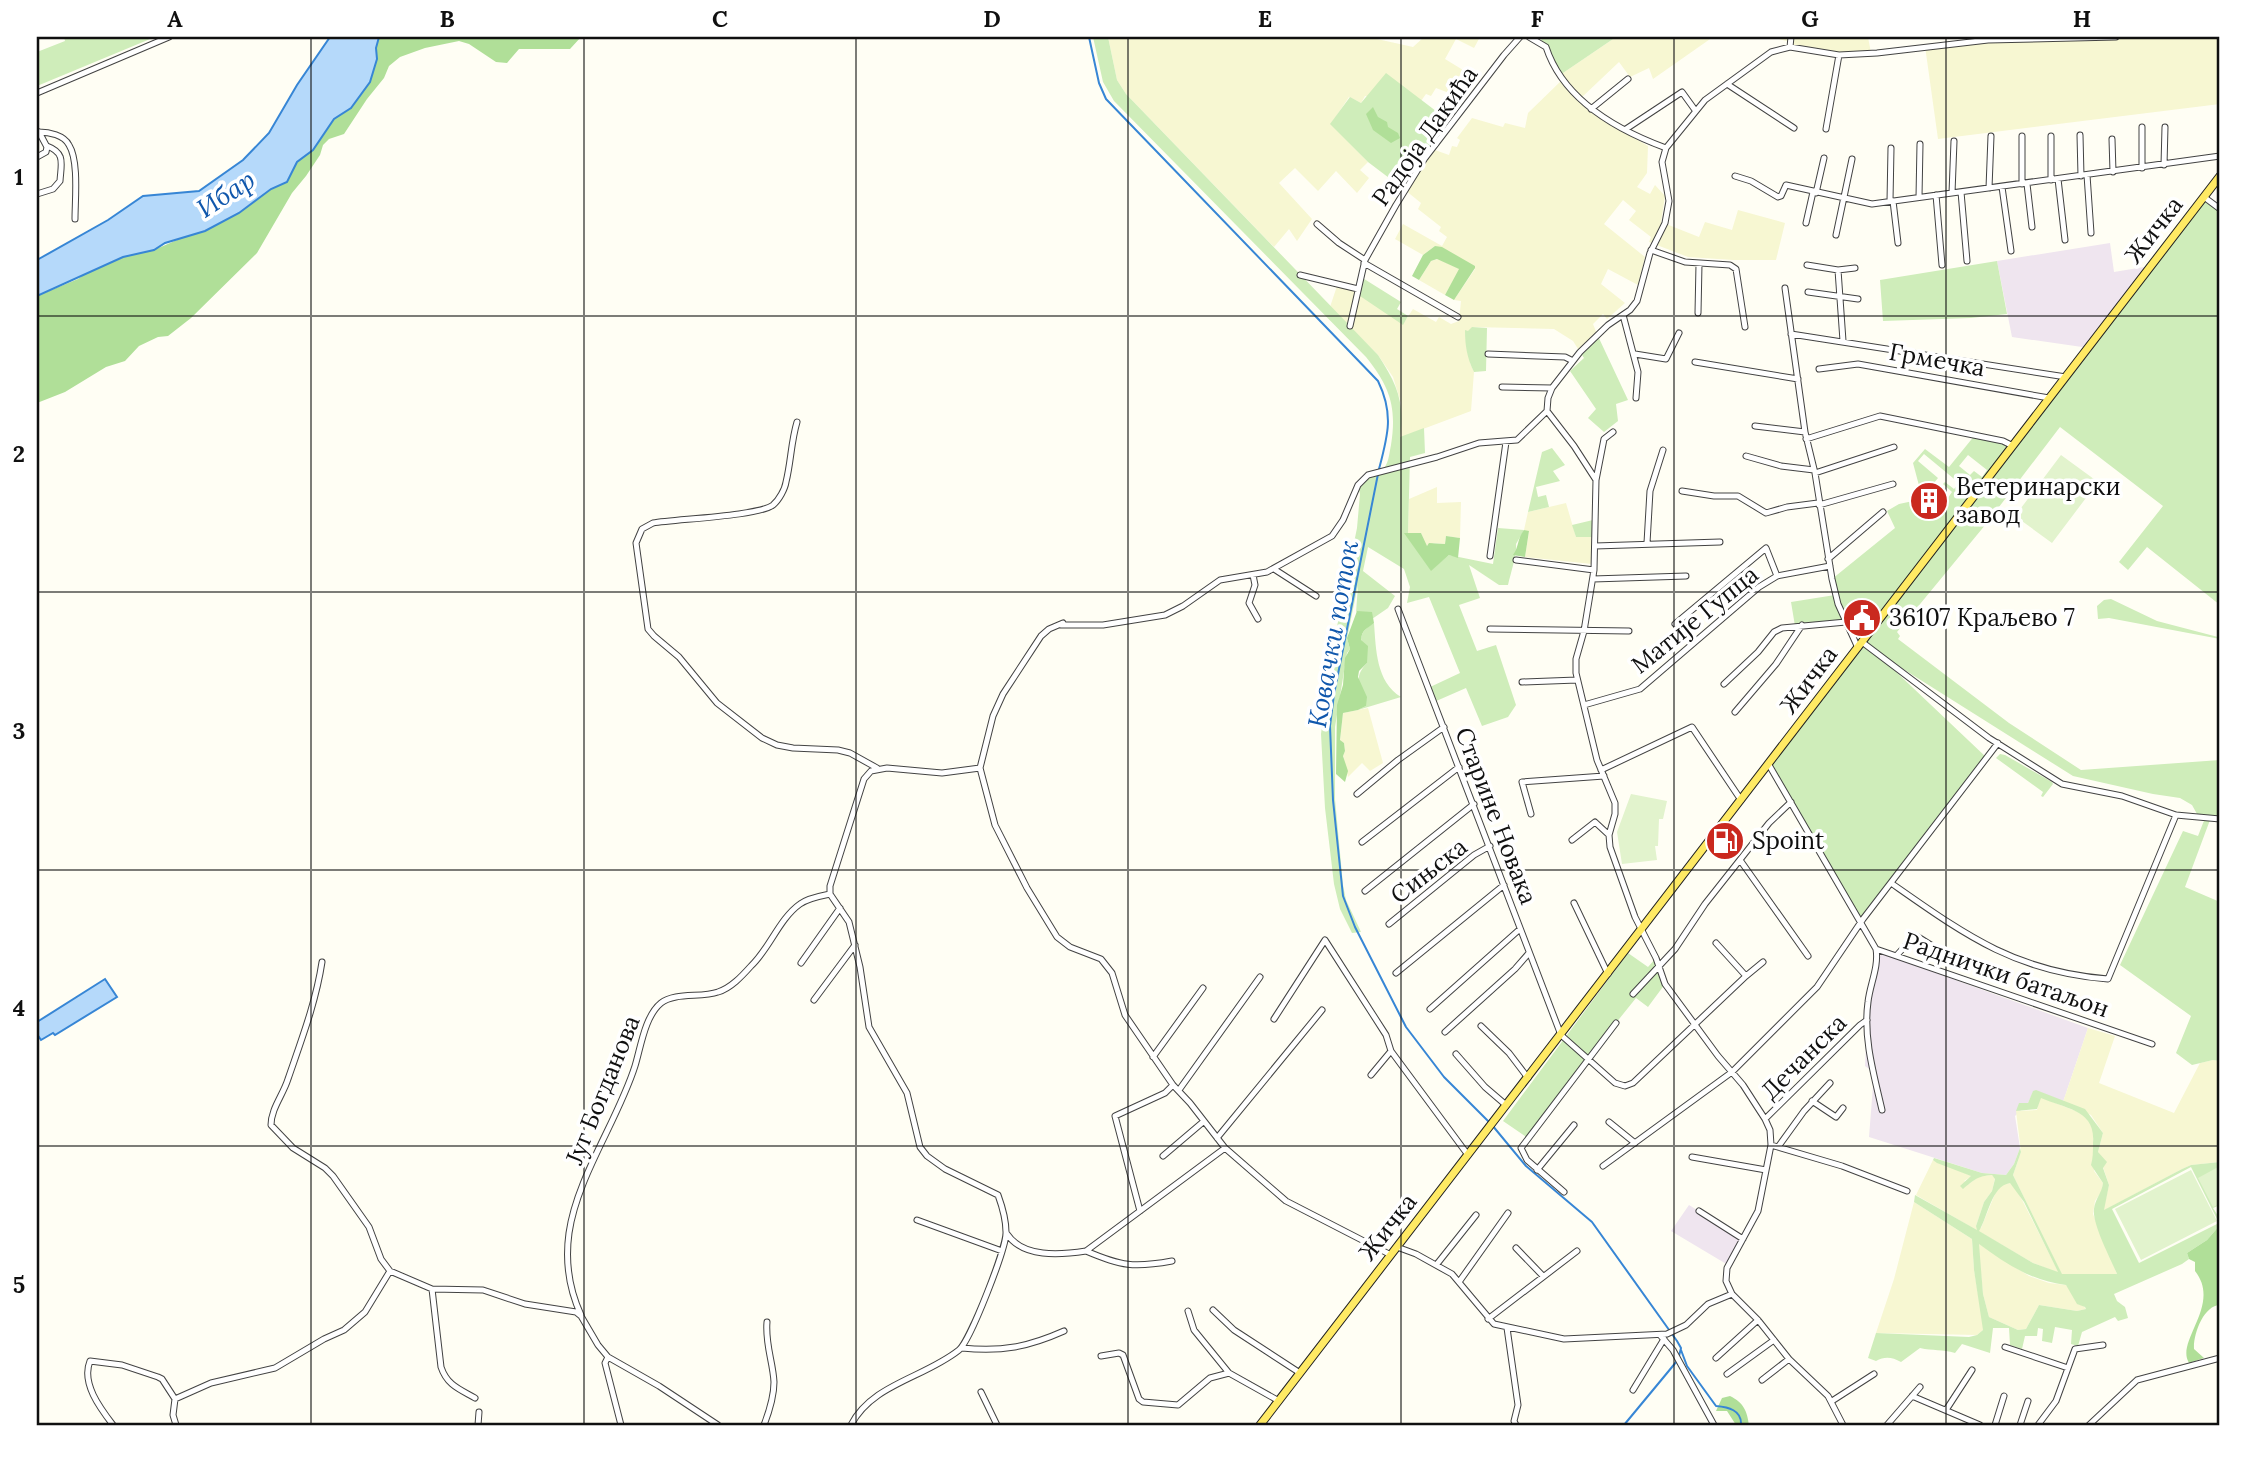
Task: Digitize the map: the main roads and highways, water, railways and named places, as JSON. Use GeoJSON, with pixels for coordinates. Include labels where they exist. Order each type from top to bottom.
{"type":"FeatureCollection","features":[{"type":"Feature","properties":{"kind":"main road","name":"Жичка"},"geometry":{"type":"LineString","coordinates":[[1260,1425],[2220,176]]}},
{"type":"Feature","properties":{"kind":"water","name":"Ибар"},"geometry":{"type":"Polygon","coordinates":[[[330,37],[379,37],[377,59],[370,82],[351,108],[334,119],[313,150],[297,162],[287,182],[271,189],[239,213],[205,231],[165,243],[154,250],[123,257],[37,296],[37,260],[108,220],[143,196],[199,191],[243,160],[269,133],[297,85],[330,37]]]}},
{"type":"Feature","properties":{"kind":"water"},"geometry":{"type":"Polygon","coordinates":[[[105,979],[117,997],[55,1035],[53,1033],[41,1040],[37,1034],[37,1022],[105,979]]]}},
{"type":"Feature","properties":{"kind":"waterway","name":"Ковачки поток"},"geometry":{"type":"LineString","coordinates":[[1089,37],[1099,83],[1106,99],[1378,381],[1388,414],[1385,446],[1379,469]]}},
{"type":"Feature","properties":{"kind":"waterway","name":"Ковачки поток"},"geometry":{"type":"LineString","coordinates":[[1378,474],[1330,726],[1333,800],[1343,896],[1355,927],[1406,1027],[1444,1077],[1488,1121]]}},
{"type":"Feature","properties":{"kind":"waterway","name":"Ковачки поток"},"geometry":{"type":"LineString","coordinates":[[1492,1125],[1526,1166],[1592,1222],[1677,1341],[1681,1348],[1679,1356]]}},
{"type":"Feature","properties":{"kind":"waterway"},"geometry":{"type":"LineString","coordinates":[[1681,1350],[1687,1366],[1716,1406],[1729,1408],[1737,1413],[1741,1425]]}},
{"type":"Feature","properties":{"kind":"waterway","name":"Ковачки поток"},"geometry":{"type":"LineString","coordinates":[[1624,1425],[1677,1361]]}},
{"type":"Feature","properties":{"kind":"place","name":"Ветеринарски завод"},"geometry":{"type":"Point","coordinates":[1929,501]}},
{"type":"Feature","properties":{"kind":"place","name":"36107 Краљево 7"},"geometry":{"type":"Point","coordinates":[1862,618]}},
{"type":"Feature","properties":{"kind":"place","name":"Spoint"},"geometry":{"type":"Point","coordinates":[1725,841]}}]}
